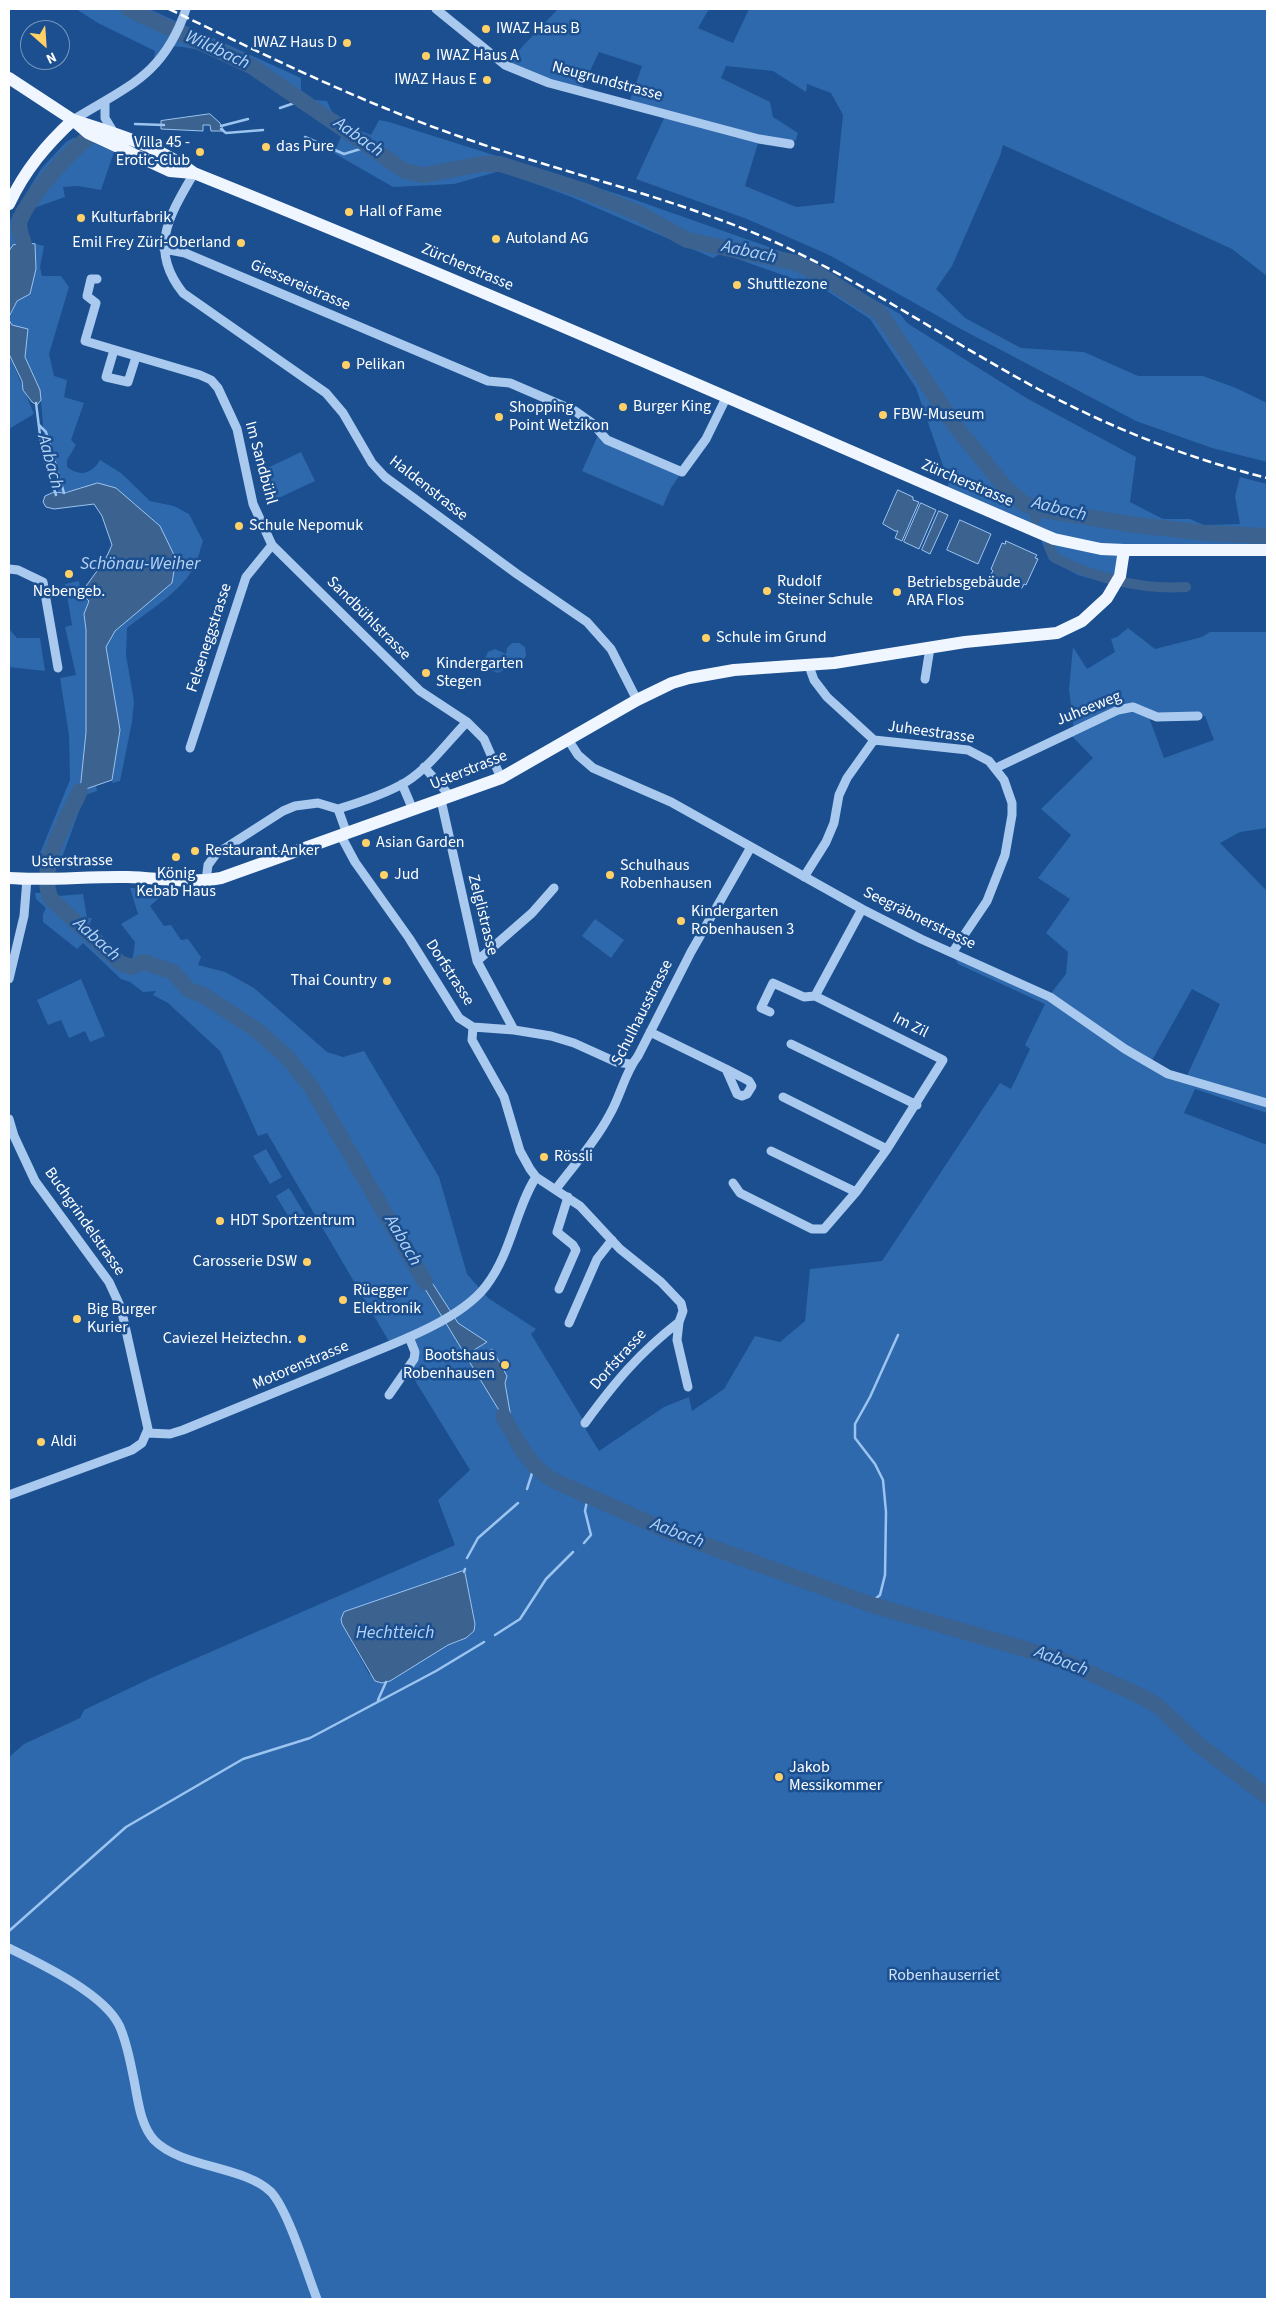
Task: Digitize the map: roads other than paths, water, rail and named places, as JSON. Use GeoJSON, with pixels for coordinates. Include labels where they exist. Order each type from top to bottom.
{"type":"FeatureCollection","features":[{"type":"Feature","properties":{"kind":"main road","name":"Zürcherstrasse"},"geometry":{"type":"LineString","coordinates":[[9,78],[73,120],[88,133],[170,171],[194,173]]}},
{"type":"Feature","properties":{"kind":"main road","name":"Zürcherstrasse"},"geometry":{"type":"LineString","coordinates":[[73,120],[175,158],[194,173],[507,302],[1054,539],[1101,549],[1267,550]]}},
{"type":"Feature","properties":{"kind":"main road"},"geometry":{"type":"LineString","coordinates":[[9,204],[31,164],[43,149],[73,120]]}},
{"type":"Feature","properties":{"kind":"main road","name":"Usterstrasse"},"geometry":{"type":"LineString","coordinates":[[9,878],[55,880],[114,877],[181,881],[206,880],[234,874],[501,778],[637,700],[672,683],[697,676],[734,670],[809,666],[884,657],[966,642],[1057,633],[1072,627],[1093,613],[1118,581],[1124,550]]}},
{"type":"Feature","properties":{"kind":"street"},"geometry":{"type":"LineString","coordinates":[[73,120],[105,101],[153,68],[175,39],[186,9]]}},
{"type":"Feature","properties":{"kind":"street","name":"Neugrundstrasse"},"geometry":{"type":"LineString","coordinates":[[436,9],[489,53],[520,72],[549,82],[759,139],[790,144]]}},
{"type":"Feature","properties":{"kind":"street"},"geometry":{"type":"LineString","coordinates":[[105,101],[105,118],[114,134]]}},
{"type":"Feature","properties":{"kind":"street","name":"Haldenstrasse"},"geometry":{"type":"LineString","coordinates":[[194,173],[173,213],[164,239],[169,272],[183,293],[326,393],[343,413],[372,462],[385,477],[516,574],[587,622],[611,649],[637,700]]}},
{"type":"Feature","properties":{"kind":"street","name":"Giessereistrasse"},"geometry":{"type":"LineString","coordinates":[[164,249],[184,253],[488,381],[510,383],[575,411],[592,423],[607,440],[682,472],[706,440],[726,398]]}},
{"type":"Feature","properties":{"kind":"street","name":"Im Sandbühl"},"geometry":{"type":"LineString","coordinates":[[97,279],[91,279],[87,296],[96,303],[86,341],[211,380],[218,388],[237,429],[253,504],[272,545]]}},
{"type":"Feature","properties":{"kind":"street"},"geometry":{"type":"LineString","coordinates":[[114,350],[106,377],[128,382],[136,357]]}},
{"type":"Feature","properties":{"kind":"street","name":"Sandbühlstrasse"},"geometry":{"type":"LineString","coordinates":[[272,545],[420,691],[467,722],[484,739],[501,778]]}},
{"type":"Feature","properties":{"kind":"street","name":"Felseneggstrasse"},"geometry":{"type":"LineString","coordinates":[[190,748],[246,577],[272,545]]}},
{"type":"Feature","properties":{"kind":"street"},"geometry":{"type":"LineString","coordinates":[[9,569],[18,570],[43,582],[58,668]]}},
{"type":"Feature","properties":{"kind":"street"},"geometry":{"type":"LineString","coordinates":[[925,679],[930,648]]}},
{"type":"Feature","properties":{"kind":"street","name":"Juheestrasse"},"geometry":{"type":"LineString","coordinates":[[809,666],[814,680],[828,698],[874,740],[968,750],[979,754],[996,768],[1009,790],[1012,815],[1005,854],[987,901],[952,953]]}},
{"type":"Feature","properties":{"kind":"street","name":"Juheeweg"},"geometry":{"type":"LineString","coordinates":[[996,768],[1118,710],[1133,707],[1157,717],[1198,716]]}},
{"type":"Feature","properties":{"kind":"street"},"geometry":{"type":"LineString","coordinates":[[206,880],[208,865],[216,854],[283,811],[295,806],[318,803],[338,809],[402,784],[424,767],[467,722]]}},
{"type":"Feature","properties":{"kind":"street"},"geometry":{"type":"LineString","coordinates":[[804,876],[826,842],[834,823],[839,795],[847,778],[874,740]]}},
{"type":"Feature","properties":{"kind":"street","name":"Seegräbnerstrasse"},"geometry":{"type":"LineString","coordinates":[[568,741],[578,755],[593,768],[671,802],[862,909],[952,953],[1050,997],[1125,1049],[1168,1074],[1267,1103]]}},
{"type":"Feature","properties":{"kind":"street"},"geometry":{"type":"LineString","coordinates":[[424,767],[446,798]]}},
{"type":"Feature","properties":{"kind":"street"},"geometry":{"type":"LineString","coordinates":[[402,784],[413,810]]}},
{"type":"Feature","properties":{"kind":"street","name":"Zelglistrasse"},"geometry":{"type":"LineString","coordinates":[[446,798],[477,961],[514,1030]]}},
{"type":"Feature","properties":{"kind":"street","name":"Dorfstrasse"},"geometry":{"type":"LineString","coordinates":[[338,809],[344,835],[355,862],[409,938],[459,1018],[473,1027],[472,1040],[502,1092],[520,1151],[536,1177],[568,1197],[588,1213],[612,1240],[678,1299],[683,1311],[679,1322],[677,1340],[688,1387]]}},
{"type":"Feature","properties":{"kind":"street","name":"Schulhausstrasse"},"geometry":{"type":"LineString","coordinates":[[556,1189],[610,1115],[629,1073],[630,1064],[638,1056],[691,952],[751,847]]}},
{"type":"Feature","properties":{"kind":"street"},"geometry":{"type":"LineString","coordinates":[[9,979],[34,879]]}},
{"type":"Feature","properties":{"kind":"street"},"geometry":{"type":"LineString","coordinates":[[477,961],[532,913],[554,888]]}},
{"type":"Feature","properties":{"kind":"street"},"geometry":{"type":"LineString","coordinates":[[816,996],[862,909]]}},
{"type":"Feature","properties":{"kind":"street","name":"Im Zil"},"geometry":{"type":"LineString","coordinates":[[733,1183],[740,1192],[816,1230],[826,1227],[856,1192],[888,1149],[917,1105],[943,1060],[816,996],[804,997],[773,983],[761,1008],[770,1012]]}},
{"type":"Feature","properties":{"kind":"street"},"geometry":{"type":"LineString","coordinates":[[473,1027],[514,1030],[564,1040],[616,1062],[630,1064]]}},
{"type":"Feature","properties":{"kind":"street"},"geometry":{"type":"LineString","coordinates":[[650,1032],[726,1069]]}},
{"type":"Feature","properties":{"kind":"street"},"geometry":{"type":"LineString","coordinates":[[791,1044],[917,1105]]}},
{"type":"Feature","properties":{"kind":"street"},"geometry":{"type":"LineString","coordinates":[[783,1097],[888,1149]]}},
{"type":"Feature","properties":{"kind":"street","name":"Buchgrindelstrasse"},"geometry":{"type":"LineString","coordinates":[[9,1118],[14,1136],[34,1181],[110,1282],[121,1308],[148,1424],[147,1433]]}},
{"type":"Feature","properties":{"kind":"street"},"geometry":{"type":"LineString","coordinates":[[772,1150],[856,1192]]}},
{"type":"Feature","properties":{"kind":"street","name":"Motorenstrasse"},"geometry":{"type":"LineString","coordinates":[[147,1433],[170,1434],[183,1430],[409,1337],[456,1312],[478,1296],[494,1275],[511,1240],[530,1186],[536,1177]]}},
{"type":"Feature","properties":{"kind":"street"},"geometry":{"type":"LineString","coordinates":[[559,1289],[576,1250],[573,1245],[557,1232],[568,1197]]}},
{"type":"Feature","properties":{"kind":"street"},"geometry":{"type":"LineString","coordinates":[[569,1323],[597,1259],[612,1240]]}},
{"type":"Feature","properties":{"kind":"street","name":"Dorfstrasse"},"geometry":{"type":"LineString","coordinates":[[585,1423],[614,1382],[644,1351],[679,1322]]}},
{"type":"Feature","properties":{"kind":"street"},"geometry":{"type":"LineString","coordinates":[[389,1395],[414,1359],[415,1352],[409,1337]]}},
{"type":"Feature","properties":{"kind":"street"},"geometry":{"type":"LineString","coordinates":[[9,1495],[132,1450],[142,1443],[147,1433]]}},
{"type":"Feature","properties":{"kind":"street"},"geometry":{"type":"LineString","coordinates":[[9,1948],[77,1985],[109,2010],[118,2024],[125,2043],[145,2126],[161,2146],[176,2154],[258,2183],[274,2196],[284,2215],[317,2299]]}},
{"type":"Feature","properties":{"kind":"water"},"geometry":{"type":"Polygon","coordinates":[[[210,114],[220,123],[224,131],[211,131],[210,125],[203,125],[203,131],[161,129],[161,121],[210,114]]]}},
{"type":"Feature","properties":{"kind":"water"},"geometry":{"type":"Polygon","coordinates":[[[35,244],[36,269],[30,294],[17,301],[9,317],[9,251],[13,245],[35,244]]]}},
{"type":"Feature","properties":{"kind":"water"},"geometry":{"type":"Polygon","coordinates":[[[9,320],[12,325],[28,329],[25,357],[40,390],[41,400],[37,405],[32,402],[23,390],[22,381],[9,354],[9,320]]]}},
{"type":"Feature","properties":{"kind":"water","name":"Schönau-Weiher"},"geometry":{"type":"Polygon","coordinates":[[[98,483],[116,488],[160,526],[176,559],[172,583],[115,631],[106,647],[120,730],[112,780],[80,791],[86,732],[86,630],[84,614],[89,601],[81,593],[105,560],[112,545],[102,516],[94,504],[54,509],[46,507],[43,502],[45,496],[54,492],[64,493],[98,483]]]}},
{"type":"Feature","properties":{"kind":"water"},"geometry":{"type":"Polygon","coordinates":[[[898,490],[919,502],[902,541],[895,538],[898,531],[883,524],[898,490]]]}},
{"type":"Feature","properties":{"kind":"water"},"geometry":{"type":"Polygon","coordinates":[[[921,503],[936,510],[919,549],[904,542],[921,503]]]}},
{"type":"Feature","properties":{"kind":"water"},"geometry":{"type":"Polygon","coordinates":[[[939,511],[948,515],[930,554],[922,550],[939,511]]]}},
{"type":"Feature","properties":{"kind":"water"},"geometry":{"type":"Polygon","coordinates":[[[960,520],[991,534],[978,564],[947,550],[960,520]]]}},
{"type":"Feature","properties":{"kind":"water"},"geometry":{"type":"Polygon","coordinates":[[[1006,541],[1037,555],[1035,558],[1038,559],[1026,585],[1024,584],[1022,588],[1012,586],[1012,584],[1000,579],[999,581],[991,574],[993,571],[991,569],[1002,543],[1005,544],[1006,541]]]}},
{"type":"Feature","properties":{"kind":"water"},"geometry":{"type":"Polygon","coordinates":[[[414,1263],[422,1267],[458,1323],[487,1342],[474,1350],[477,1357],[492,1349],[507,1376],[505,1383],[514,1435],[416,1274],[414,1263]]]}},
{"type":"Feature","properties":{"kind":"water","name":"Hechtteich"},"geometry":{"type":"Polygon","coordinates":[[[463,1571],[465,1573],[475,1624],[474,1631],[466,1638],[448,1645],[390,1681],[382,1683],[375,1681],[342,1624],[341,1619],[344,1612],[463,1571]]]}},
{"type":"Feature","properties":{"kind":"waterway","name":"Aabach"},"geometry":{"type":"LineString","coordinates":[[128,9],[251,66],[405,171],[424,175],[482,164],[500,164],[585,191],[640,214],[687,240],[797,263],[820,275],[880,313],[956,427],[1005,487],[1023,503],[1038,509],[1135,525],[1206,533],[1267,536]]}},
{"type":"Feature","properties":{"kind":"waterway","name":"Aabach"},"geometry":{"type":"LineString","coordinates":[[280,108],[303,100]]}},
{"type":"Feature","properties":{"kind":"waterway","name":"Aabach"},"geometry":{"type":"LineString","coordinates":[[221,126],[248,119]]}},
{"type":"Feature","properties":{"kind":"waterway","name":"Aabach"},"geometry":{"type":"LineString","coordinates":[[135,124],[164,125]]}},
{"type":"Feature","properties":{"kind":"waterway"},"geometry":{"type":"LineString","coordinates":[[221,129],[226,133],[263,130]]}},
{"type":"Feature","properties":{"kind":"waterway"},"geometry":{"type":"LineString","coordinates":[[305,137],[344,154],[370,146]]}},
{"type":"Feature","properties":{"kind":"waterway","name":"Aabach"},"geometry":{"type":"LineString","coordinates":[[24,244],[19,225],[28,206],[36,193],[58,167],[86,140]]}},
{"type":"Feature","properties":{"kind":"waterway","name":"Aabach"},"geometry":{"type":"LineString","coordinates":[[36,403],[42,451],[56,495]]}},
{"type":"Feature","properties":{"kind":"waterway","name":"Aabach"},"geometry":{"type":"LineString","coordinates":[[39,425],[46,432],[64,493]]}},
{"type":"Feature","properties":{"kind":"waterway"},"geometry":{"type":"LineString","coordinates":[[1031,507],[1036,519]]}},
{"type":"Feature","properties":{"kind":"waterway"},"geometry":{"type":"LineString","coordinates":[[1049,547],[1055,558],[1102,577],[1151,587],[1186,587]]}},
{"type":"Feature","properties":{"kind":"waterway","name":"Aabach"},"geometry":{"type":"LineString","coordinates":[[80,791],[61,829],[50,858],[47,886],[51,899],[120,963],[131,967],[144,962],[173,972],[189,990],[203,995],[258,1031],[287,1057],[312,1088],[425,1282]]}},
{"type":"Feature","properties":{"kind":"waterway"},"geometry":{"type":"LineString","coordinates":[[869,1604],[880,1595],[885,1575],[886,1512],[883,1480],[875,1464],[855,1438],[855,1424],[870,1397],[898,1335]]}},
{"type":"Feature","properties":{"kind":"waterway","name":"Aabach"},"geometry":{"type":"LineString","coordinates":[[503,1416],[525,1454],[539,1469],[557,1482],[672,1533],[869,1604],[1059,1659],[1143,1697],[1158,1706],[1199,1745],[1267,1796]]}},
{"type":"Feature","properties":{"kind":"waterway"},"geometry":{"type":"LineString","coordinates":[[527,1489],[534,1467]]}},
{"type":"Feature","properties":{"kind":"waterway"},"geometry":{"type":"LineString","coordinates":[[584,1543],[591,1535],[585,1511],[588,1496]]}},
{"type":"Feature","properties":{"kind":"waterway"},"geometry":{"type":"LineString","coordinates":[[467,1558],[478,1538],[518,1503]]}},
{"type":"Feature","properties":{"kind":"waterway"},"geometry":{"type":"LineString","coordinates":[[495,1635],[520,1619],[546,1579],[573,1552]]}},
{"type":"Feature","properties":{"kind":"waterway"},"geometry":{"type":"LineString","coordinates":[[9,1931],[126,1827],[243,1759],[310,1738],[436,1671],[484,1642]]}},
{"type":"Feature","properties":{"kind":"waterway"},"geometry":{"type":"LineString","coordinates":[[378,1700],[386,1682]]}},
{"type":"Feature","properties":{"kind":"railway"},"geometry":{"type":"LineString","coordinates":[[169,9],[386,109],[500,150],[698,212],[775,242],[875,294],[1005,371],[1093,417],[1150,441],[1208,461],[1267,478]]}},
{"type":"Feature","properties":{"kind":"place","name":"IWAZ Haus B"},"geometry":{"type":"Point","coordinates":[486,29]}},
{"type":"Feature","properties":{"kind":"place","name":"IWAZ Haus D"},"geometry":{"type":"Point","coordinates":[347,43]}},
{"type":"Feature","properties":{"kind":"place","name":"IWAZ Haus A"},"geometry":{"type":"Point","coordinates":[426,56]}},
{"type":"Feature","properties":{"kind":"place","name":"IWAZ Haus E"},"geometry":{"type":"Point","coordinates":[487,80]}},
{"type":"Feature","properties":{"kind":"place","name":"das Pure"},"geometry":{"type":"Point","coordinates":[266,147]}},
{"type":"Feature","properties":{"kind":"place","name":"Villa 45 - Erotic-Club"},"geometry":{"type":"Point","coordinates":[200,152]}},
{"type":"Feature","properties":{"kind":"place","name":"Hall of Fame"},"geometry":{"type":"Point","coordinates":[349,212]}},
{"type":"Feature","properties":{"kind":"place","name":"Kulturfabrik"},"geometry":{"type":"Point","coordinates":[81,218]}},
{"type":"Feature","properties":{"kind":"place","name":"Autoland AG"},"geometry":{"type":"Point","coordinates":[496,239]}},
{"type":"Feature","properties":{"kind":"place","name":"Emil Frey Züri-Oberland"},"geometry":{"type":"Point","coordinates":[241,243]}},
{"type":"Feature","properties":{"kind":"place","name":"Shuttlezone"},"geometry":{"type":"Point","coordinates":[737,285]}},
{"type":"Feature","properties":{"kind":"place","name":"Pelikan"},"geometry":{"type":"Point","coordinates":[346,365]}},
{"type":"Feature","properties":{"kind":"place","name":"Burger King"},"geometry":{"type":"Point","coordinates":[623,407]}},
{"type":"Feature","properties":{"kind":"place","name":"FBW-Museum"},"geometry":{"type":"Point","coordinates":[883,415]}},
{"type":"Feature","properties":{"kind":"place","name":"Shopping Point Wetzikon"},"geometry":{"type":"Point","coordinates":[499,417]}},
{"type":"Feature","properties":{"kind":"place","name":"Schule Nepomuk"},"geometry":{"type":"Point","coordinates":[239,526]}},
{"type":"Feature","properties":{"kind":"place","name":"Nebengeb."},"geometry":{"type":"Point","coordinates":[69,574]}},
{"type":"Feature","properties":{"kind":"place","name":"Rudolf Steiner Schule"},"geometry":{"type":"Point","coordinates":[767,591]}},
{"type":"Feature","properties":{"kind":"place","name":"Betriebsgebäude ARA Flos"},"geometry":{"type":"Point","coordinates":[897,592]}},
{"type":"Feature","properties":{"kind":"place","name":"Schule im Grund"},"geometry":{"type":"Point","coordinates":[706,638]}},
{"type":"Feature","properties":{"kind":"place","name":"Kindergarten Stegen"},"geometry":{"type":"Point","coordinates":[426,673]}},
{"type":"Feature","properties":{"kind":"place","name":"Asian Garden"},"geometry":{"type":"Point","coordinates":[366,843]}},
{"type":"Feature","properties":{"kind":"place","name":"Restaurant Anker"},"geometry":{"type":"Point","coordinates":[195,851]}},
{"type":"Feature","properties":{"kind":"place","name":"König Kebab Haus"},"geometry":{"type":"Point","coordinates":[176,857]}},
{"type":"Feature","properties":{"kind":"place","name":"Jud"},"geometry":{"type":"Point","coordinates":[384,875]}},
{"type":"Feature","properties":{"kind":"place","name":"Schulhaus Robenhausen"},"geometry":{"type":"Point","coordinates":[610,875]}},
{"type":"Feature","properties":{"kind":"place","name":"Kindergarten Robenhausen 3"},"geometry":{"type":"Point","coordinates":[681,921]}},
{"type":"Feature","properties":{"kind":"place","name":"Thai Country"},"geometry":{"type":"Point","coordinates":[387,981]}},
{"type":"Feature","properties":{"kind":"place","name":"Rössli"},"geometry":{"type":"Point","coordinates":[544,1157]}},
{"type":"Feature","properties":{"kind":"place","name":"HDT Sportzentrum"},"geometry":{"type":"Point","coordinates":[220,1221]}},
{"type":"Feature","properties":{"kind":"place","name":"Carosserie DSW"},"geometry":{"type":"Point","coordinates":[307,1262]}},
{"type":"Feature","properties":{"kind":"place","name":"Rüegger Elektronik"},"geometry":{"type":"Point","coordinates":[343,1300]}},
{"type":"Feature","properties":{"kind":"place","name":"Big Burger Kurier"},"geometry":{"type":"Point","coordinates":[77,1319]}},
{"type":"Feature","properties":{"kind":"place","name":"Caviezel Heiztechn."},"geometry":{"type":"Point","coordinates":[302,1339]}},
{"type":"Feature","properties":{"kind":"place","name":"Bootshaus Robenhausen"},"geometry":{"type":"Point","coordinates":[505,1365]}},
{"type":"Feature","properties":{"kind":"place","name":"Aldi"},"geometry":{"type":"Point","coordinates":[41,1442]}},
{"type":"Feature","properties":{"kind":"place","name":"Jakob Messikommer"},"geometry":{"type":"Point","coordinates":[779,1777]}},
{"type":"Feature","properties":{"kind":"water label","name":"Wildbach"},"geometry":{"type":"Point","coordinates":[217,51]}},
{"type":"Feature","properties":{"kind":"park label","name":"Robenhauserriet"},"geometry":{"type":"Point","coordinates":[944,1976]}}]}
